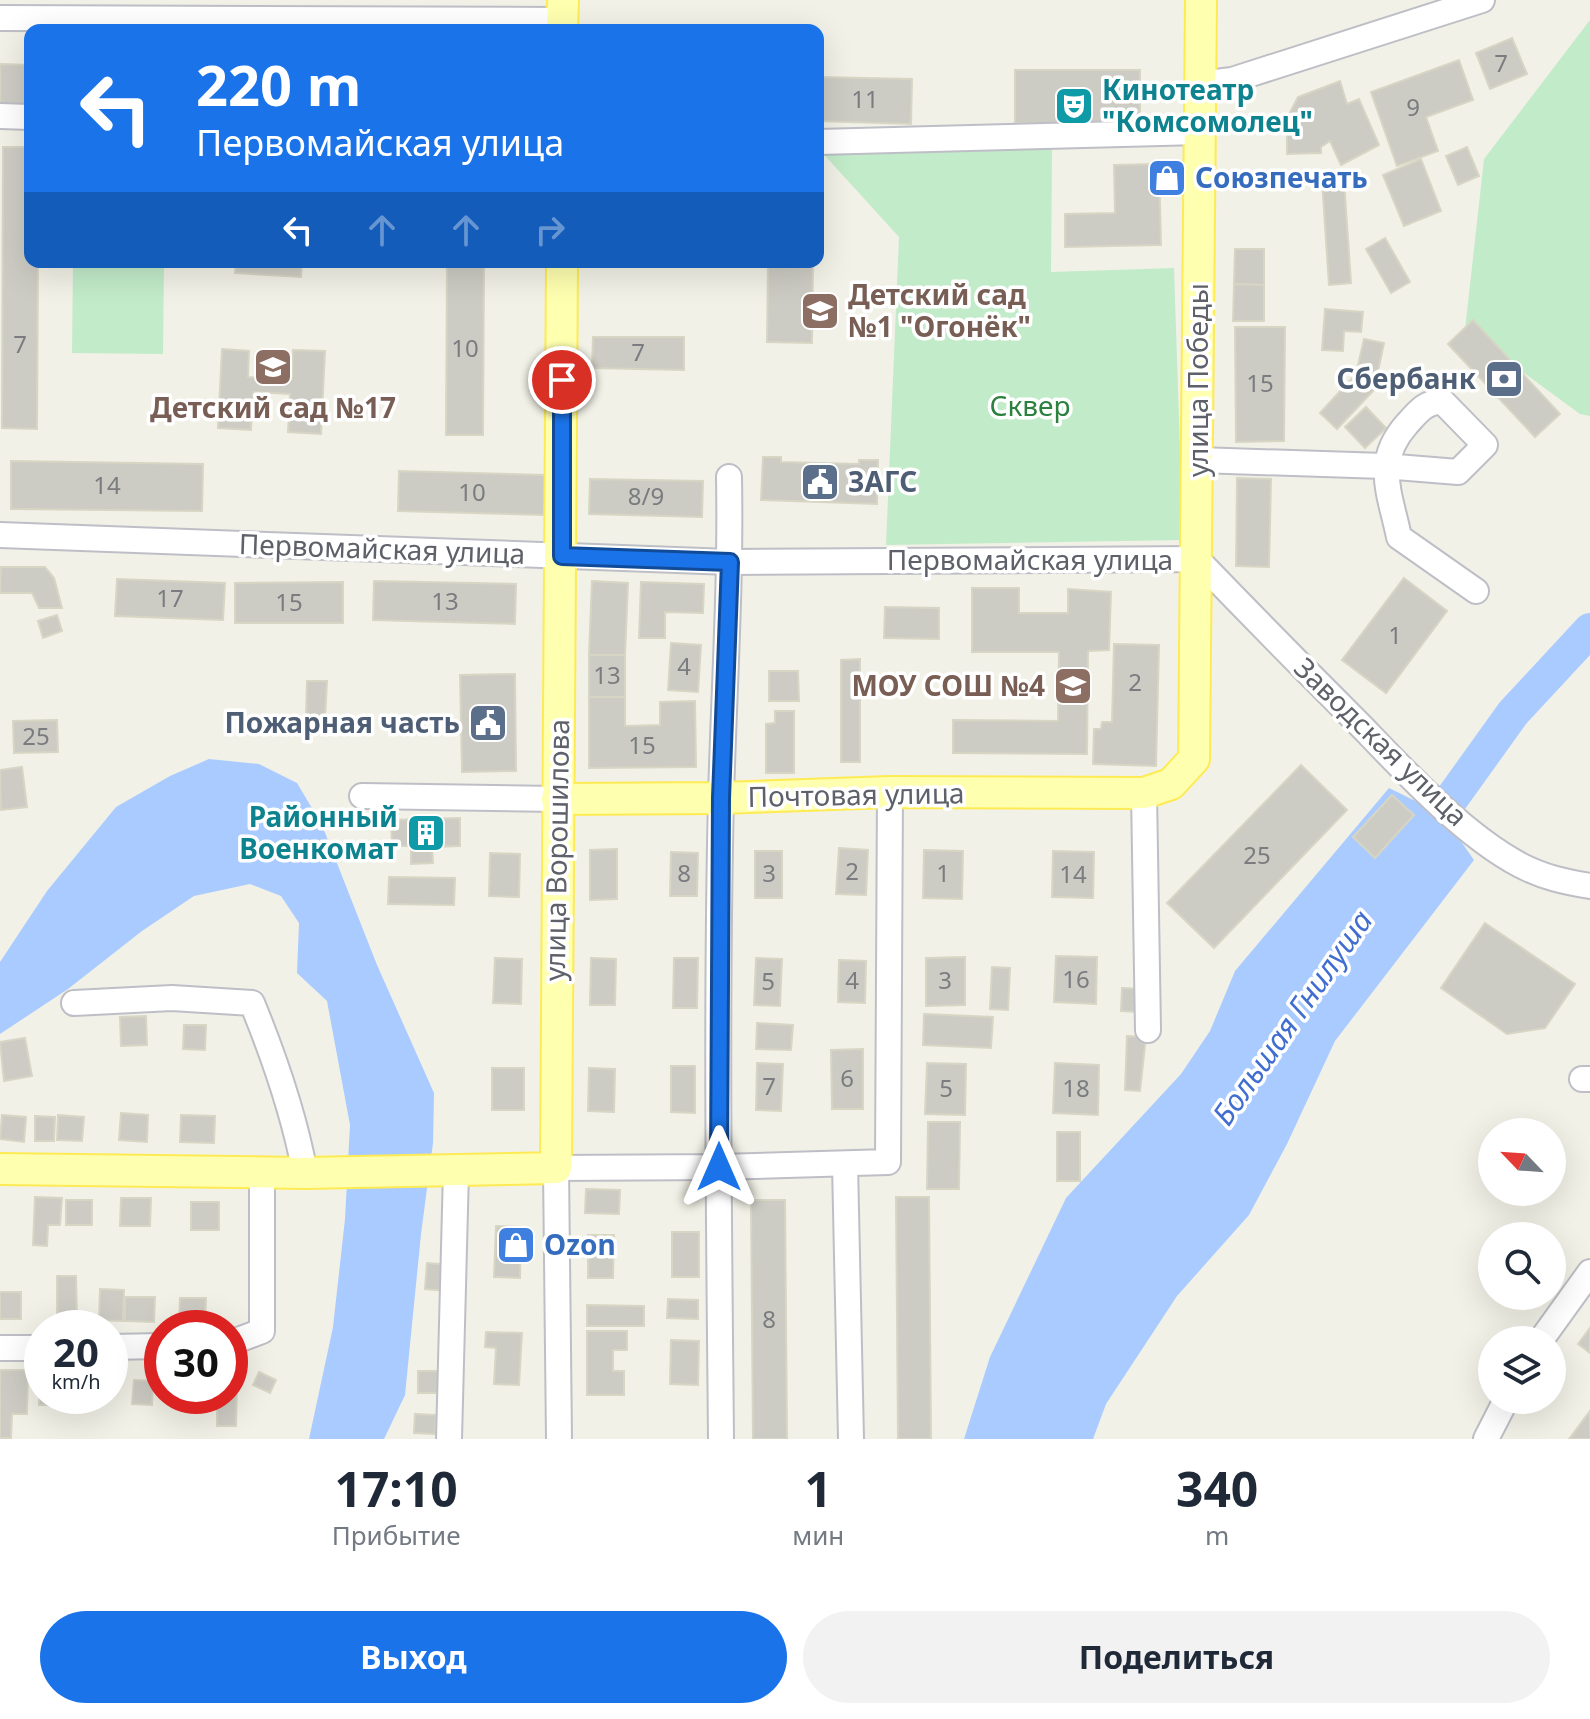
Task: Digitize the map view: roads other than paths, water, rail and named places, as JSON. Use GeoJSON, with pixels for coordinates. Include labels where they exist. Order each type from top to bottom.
{"type":"FeatureCollection","features":[{"type":"Feature","properties":{"kind":"main road","name":"улица Победы"},"geometry":{"type":"LineString","coordinates":[[1194,759],[1201,0]]}},
{"type":"Feature","properties":{"kind":"main road","name":"улица Ворошилова"},"geometry":{"type":"LineString","coordinates":[[556,1168],[562,268]]}},
{"type":"Feature","properties":{"kind":"main road","name":"Почтовая улица"},"geometry":{"type":"LineString","coordinates":[[557,799],[721,798],[890,792],[1144,793],[1171,784],[1194,759]]}},
{"type":"Feature","properties":{"kind":"main road"},"geometry":{"type":"LineString","coordinates":[[0,1169],[305,1173],[556,1168]]}},
{"type":"Feature","properties":{"kind":"street"},"geometry":{"type":"LineString","coordinates":[[1200,84],[1232,80],[1482,0]]}},
{"type":"Feature","properties":{"kind":"street"},"geometry":{"type":"LineString","coordinates":[[0,18],[562,17]]}},
{"type":"Feature","properties":{"kind":"street"},"geometry":{"type":"LineString","coordinates":[[0,116],[24,117]]}},
{"type":"Feature","properties":{"kind":"street"},"geometry":{"type":"LineString","coordinates":[[824,142],[1200,132]]}},
{"type":"Feature","properties":{"kind":"street"},"geometry":{"type":"LineString","coordinates":[[1198,460],[1384,466],[1399,537],[1476,591]]}},
{"type":"Feature","properties":{"kind":"street"},"geometry":{"type":"LineString","coordinates":[[721,1439],[721,798],[730,562],[729,477]]}},
{"type":"Feature","properties":{"kind":"street","name":"Первомайская улица"},"geometry":{"type":"LineString","coordinates":[[0,535],[730,562],[1197,559]]}},
{"type":"Feature","properties":{"kind":"street","name":"Заводская улица"},"geometry":{"type":"LineString","coordinates":[[1197,559],[1409,776],[1493,848],[1553,880],[1590,886]]}},
{"type":"Feature","properties":{"kind":"street"},"geometry":{"type":"LineString","coordinates":[[556,1168],[888,1162],[890,792]]}},
{"type":"Feature","properties":{"kind":"street"},"geometry":{"type":"LineString","coordinates":[[1144,793],[1148,1030]]}},
{"type":"Feature","properties":{"kind":"street","name":"Почтовая улица"},"geometry":{"type":"LineString","coordinates":[[362,796],[557,799]]}},
{"type":"Feature","properties":{"kind":"street"},"geometry":{"type":"LineString","coordinates":[[74,1003],[172,998],[252,1003],[274,1057],[296,1127],[305,1173]]}},
{"type":"Feature","properties":{"kind":"street"},"geometry":{"type":"LineString","coordinates":[[845,1164],[851,1439]]}},
{"type":"Feature","properties":{"kind":"street","name":"улица Ворошилова"},"geometry":{"type":"LineString","coordinates":[[556,1168],[559,1439]]}},
{"type":"Feature","properties":{"kind":"street"},"geometry":{"type":"LineString","coordinates":[[248,1336],[262,1331],[262,1171]]}},
{"type":"Feature","properties":{"kind":"street"},"geometry":{"type":"LineString","coordinates":[[446,1171],[449,1439]]}},
{"type":"Feature","properties":{"kind":"street"},"geometry":{"type":"LineString","coordinates":[[1551,1326],[1590,1272]]}},
{"type":"Feature","properties":{"kind":"street"},"geometry":{"type":"LineString","coordinates":[[0,1348],[24,1348]]}},
{"type":"Feature","properties":{"kind":"street"},"geometry":{"type":"LineString","coordinates":[[1486,1439],[1499,1414]]}},
{"type":"Feature","properties":{"kind":"water"},"geometry":{"type":"Polygon","coordinates":[[[209,759],[259,764],[297,783],[322,825],[377,965],[434,1093],[433,1143],[405,1395],[384,1439],[309,1439],[333,1327],[345,1219],[350,1125],[327,1001],[297,973],[299,923],[281,896],[250,884],[194,896],[142,931],[68,989],[0,1034],[0,962],[47,891],[116,807],[170,776],[209,759]]]}},
{"type":"Feature","properties":{"kind":"water"},"geometry":{"type":"Polygon","coordinates":[[[1389,788],[1442,814],[1474,860],[1335,1041],[1287,1144],[1249,1215],[1177,1296],[1106,1404],[1093,1439],[964,1439],[990,1357],[1066,1198],[1181,1074],[1210,1031],[1235,971],[1389,788]]]}},
{"type":"Feature","properties":{"kind":"waterway","name":"Большая Гнилуша"},"geometry":{"type":"LineString","coordinates":[[1424,837],[1513,713],[1590,630]]}},
{"type":"Feature","properties":{"kind":"place","name":"Кинотеатр \"Комсомолец\""},"geometry":{"type":"Point","coordinates":[1074,106]}},
{"type":"Feature","properties":{"kind":"place","name":"Союзпечать"},"geometry":{"type":"Point","coordinates":[1167,178]}},
{"type":"Feature","properties":{"kind":"place","name":"Детский сад №1 \"Огонёк\""},"geometry":{"type":"Point","coordinates":[820,311]}},
{"type":"Feature","properties":{"kind":"place","name":"Детский сад №17"},"geometry":{"type":"Point","coordinates":[273,367]}},
{"type":"Feature","properties":{"kind":"place","name":"Сбербанк"},"geometry":{"type":"Point","coordinates":[1504,379]}},
{"type":"Feature","properties":{"kind":"place","name":"ЗАГС"},"geometry":{"type":"Point","coordinates":[820,482]}},
{"type":"Feature","properties":{"kind":"place","name":"МОУ СОШ №4"},"geometry":{"type":"Point","coordinates":[1073,686]}},
{"type":"Feature","properties":{"kind":"place","name":"Пожарная часть"},"geometry":{"type":"Point","coordinates":[488,723]}},
{"type":"Feature","properties":{"kind":"place","name":"Районный Военкомат"},"geometry":{"type":"Point","coordinates":[426,833]}},
{"type":"Feature","properties":{"kind":"place","name":"Ozon"},"geometry":{"type":"Point","coordinates":[516,1245]}},
{"type":"Feature","properties":{"kind":"park label","name":"Сквер"},"geometry":{"type":"Point","coordinates":[1030,406]}}]}
